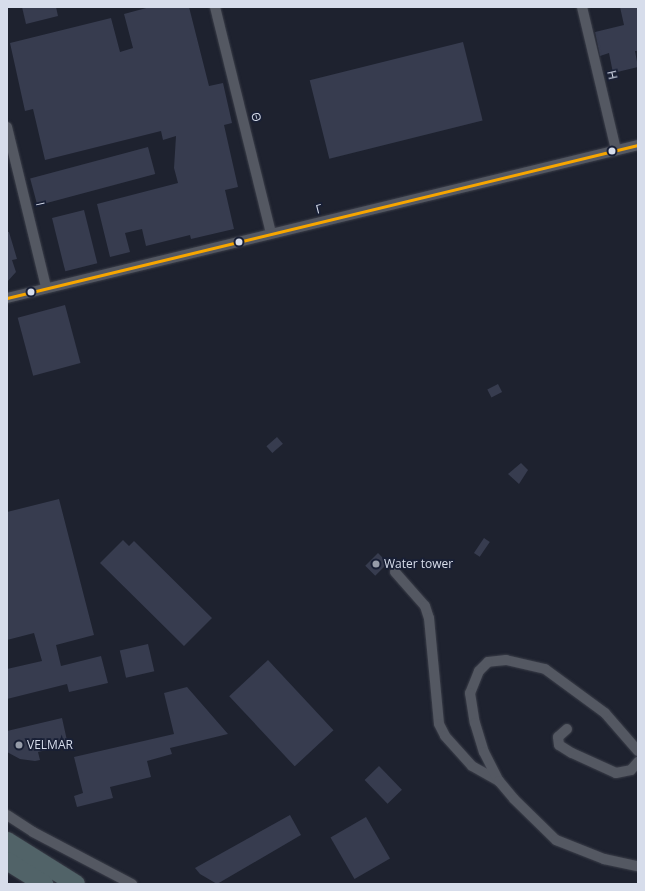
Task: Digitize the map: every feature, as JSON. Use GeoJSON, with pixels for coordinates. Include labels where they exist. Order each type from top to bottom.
{"type":"FeatureCollection","features":[{"type":"Feature","properties":{"kind":"highway"},"geometry":{"type":"LineString","coordinates":[[7,840],[76,884]]}},
{"type":"Feature","properties":{"kind":"highway"},"geometry":{"type":"LineString","coordinates":[[7,861],[44,884]]}},
{"type":"Feature","properties":{"kind":"street","name":"Θ"},"geometry":{"type":"LineString","coordinates":[[215,7],[272,233]]}},
{"type":"Feature","properties":{"kind":"street","name":"Η"},"geometry":{"type":"LineString","coordinates":[[582,7],[616,150]]}},
{"type":"Feature","properties":{"kind":"street","name":"Ι"},"geometry":{"type":"LineString","coordinates":[[7,127],[46,287]]}},
{"type":"Feature","properties":{"kind":"street","name":"Γ"},"geometry":{"type":"LineString","coordinates":[[7,298],[46,287],[638,145]]}},
{"type":"Feature","properties":{"kind":"street"},"geometry":{"type":"LineString","coordinates":[[395,572],[424,606],[429,618],[440,724],[445,736],[472,766],[499,781]]}},
{"type":"Feature","properties":{"kind":"street"},"geometry":{"type":"LineString","coordinates":[[638,750],[605,713],[545,669],[506,660],[488,662],[479,671],[470,693],[475,723],[484,752],[499,781],[556,840],[604,859],[638,866]]}},
{"type":"Feature","properties":{"kind":"street"},"geometry":{"type":"LineString","coordinates":[[567,729],[558,737],[558,741],[559,745],[572,753],[616,773],[631,770],[638,762]]}},
{"type":"Feature","properties":{"kind":"street"},"geometry":{"type":"LineString","coordinates":[[7,815],[33,832],[132,884]]}},
{"type":"Feature","properties":{"kind":"building"},"geometry":{"type":"Polygon","coordinates":[[[22,7],[56,7],[58,16],[26,24],[22,7]]]}},
{"type":"Feature","properties":{"kind":"building"},"geometry":{"type":"Polygon","coordinates":[[[150,7],[189,7],[209,86],[223,83],[232,123],[224,125],[238,187],[225,190],[234,229],[191,239],[190,235],[146,246],[142,229],[125,233],[130,252],[110,257],[97,204],[178,183],[174,168],[176,136],[163,140],[161,131],[45,160],[33,109],[25,111],[10,43],[111,18],[120,52],[133,48],[124,14],[150,7]]]}},
{"type":"Feature","properties":{"kind":"building"},"geometry":{"type":"Polygon","coordinates":[[[620,7],[638,7],[638,51],[635,51],[638,67],[613,73],[609,53],[600,56],[595,32],[624,25],[620,7]]]}},
{"type":"Feature","properties":{"kind":"building"},"geometry":{"type":"Polygon","coordinates":[[[463,42],[483,121],[329,159],[310,80],[463,42]]]}},
{"type":"Feature","properties":{"kind":"building"},"geometry":{"type":"Polygon","coordinates":[[[148,147],[155,174],[37,206],[30,179],[148,147]]]}},
{"type":"Feature","properties":{"kind":"building"},"geometry":{"type":"Polygon","coordinates":[[[84,210],[97,263],[65,271],[52,218],[84,210]]]}},
{"type":"Feature","properties":{"kind":"building"},"geometry":{"type":"Polygon","coordinates":[[[7,232],[9,232],[17,259],[12,260],[16,272],[7,282],[7,232]]]}},
{"type":"Feature","properties":{"kind":"building"},"geometry":{"type":"Polygon","coordinates":[[[65,305],[81,363],[33,376],[18,318],[65,305]]]}},
{"type":"Feature","properties":{"kind":"building"},"geometry":{"type":"Polygon","coordinates":[[[498,384],[502,392],[491,397],[487,389],[498,384]]]}},
{"type":"Feature","properties":{"kind":"building"},"geometry":{"type":"Polygon","coordinates":[[[277,437],[283,444],[272,453],[266,446],[277,437]]]}},
{"type":"Feature","properties":{"kind":"building"},"geometry":{"type":"Polygon","coordinates":[[[521,463],[528,470],[519,484],[508,474],[521,463]]]}},
{"type":"Feature","properties":{"kind":"building"},"geometry":{"type":"Polygon","coordinates":[[[59,499],[94,635],[56,645],[61,666],[101,656],[108,683],[69,692],[67,684],[7,699],[7,669],[42,661],[34,633],[7,640],[7,512],[59,499]]]}},
{"type":"Feature","properties":{"kind":"building"},"geometry":{"type":"Polygon","coordinates":[[[484,538],[490,542],[480,557],[474,553],[484,538]]]}},
{"type":"Feature","properties":{"kind":"building"},"geometry":{"type":"Polygon","coordinates":[[[123,540],[129,546],[134,541],[212,618],[184,646],[100,563],[123,540]]]}},
{"type":"Feature","properties":{"kind":"building","name":"Water tower"},"geometry":{"type":"Polygon","coordinates":[[[378,553],[388,563],[375,576],[365,566],[378,553]]]}},
{"type":"Feature","properties":{"kind":"building"},"geometry":{"type":"Polygon","coordinates":[[[148,644],[154,671],[126,678],[120,651],[148,644]]]}},
{"type":"Feature","properties":{"kind":"building"},"geometry":{"type":"Polygon","coordinates":[[[268,660],[333,730],[295,766],[229,696],[268,660]]]}},
{"type":"Feature","properties":{"kind":"building"},"geometry":{"type":"Polygon","coordinates":[[[187,687],[228,734],[170,748],[172,754],[147,761],[151,777],[110,787],[113,798],[77,807],[74,796],[83,793],[74,757],[174,734],[164,693],[187,687]]]}},
{"type":"Feature","properties":{"kind":"building"},"geometry":{"type":"Polygon","coordinates":[[[62,718],[68,745],[38,752],[40,760],[35,761],[20,759],[7,752],[7,731],[62,718]]]}},
{"type":"Feature","properties":{"kind":"building"},"geometry":{"type":"Polygon","coordinates":[[[379,766],[402,790],[388,804],[365,780],[379,766]]]}},
{"type":"Feature","properties":{"kind":"building"},"geometry":{"type":"Polygon","coordinates":[[[290,815],[301,835],[217,884],[200,874],[195,868],[290,815]]]}},
{"type":"Feature","properties":{"kind":"building"},"geometry":{"type":"Polygon","coordinates":[[[366,817],[390,859],[354,879],[330,838],[366,817]]]}},
{"type":"Feature","properties":{"kind":"transit line"},"geometry":{"type":"LineString","coordinates":[[7,298],[638,145]]}},
{"type":"Feature","properties":{"kind":"place","name":"Water tower"},"geometry":{"type":"Point","coordinates":[376,564]}},
{"type":"Feature","properties":{"kind":"place","name":"VELMAR"},"geometry":{"type":"Point","coordinates":[19,745]}}]}
